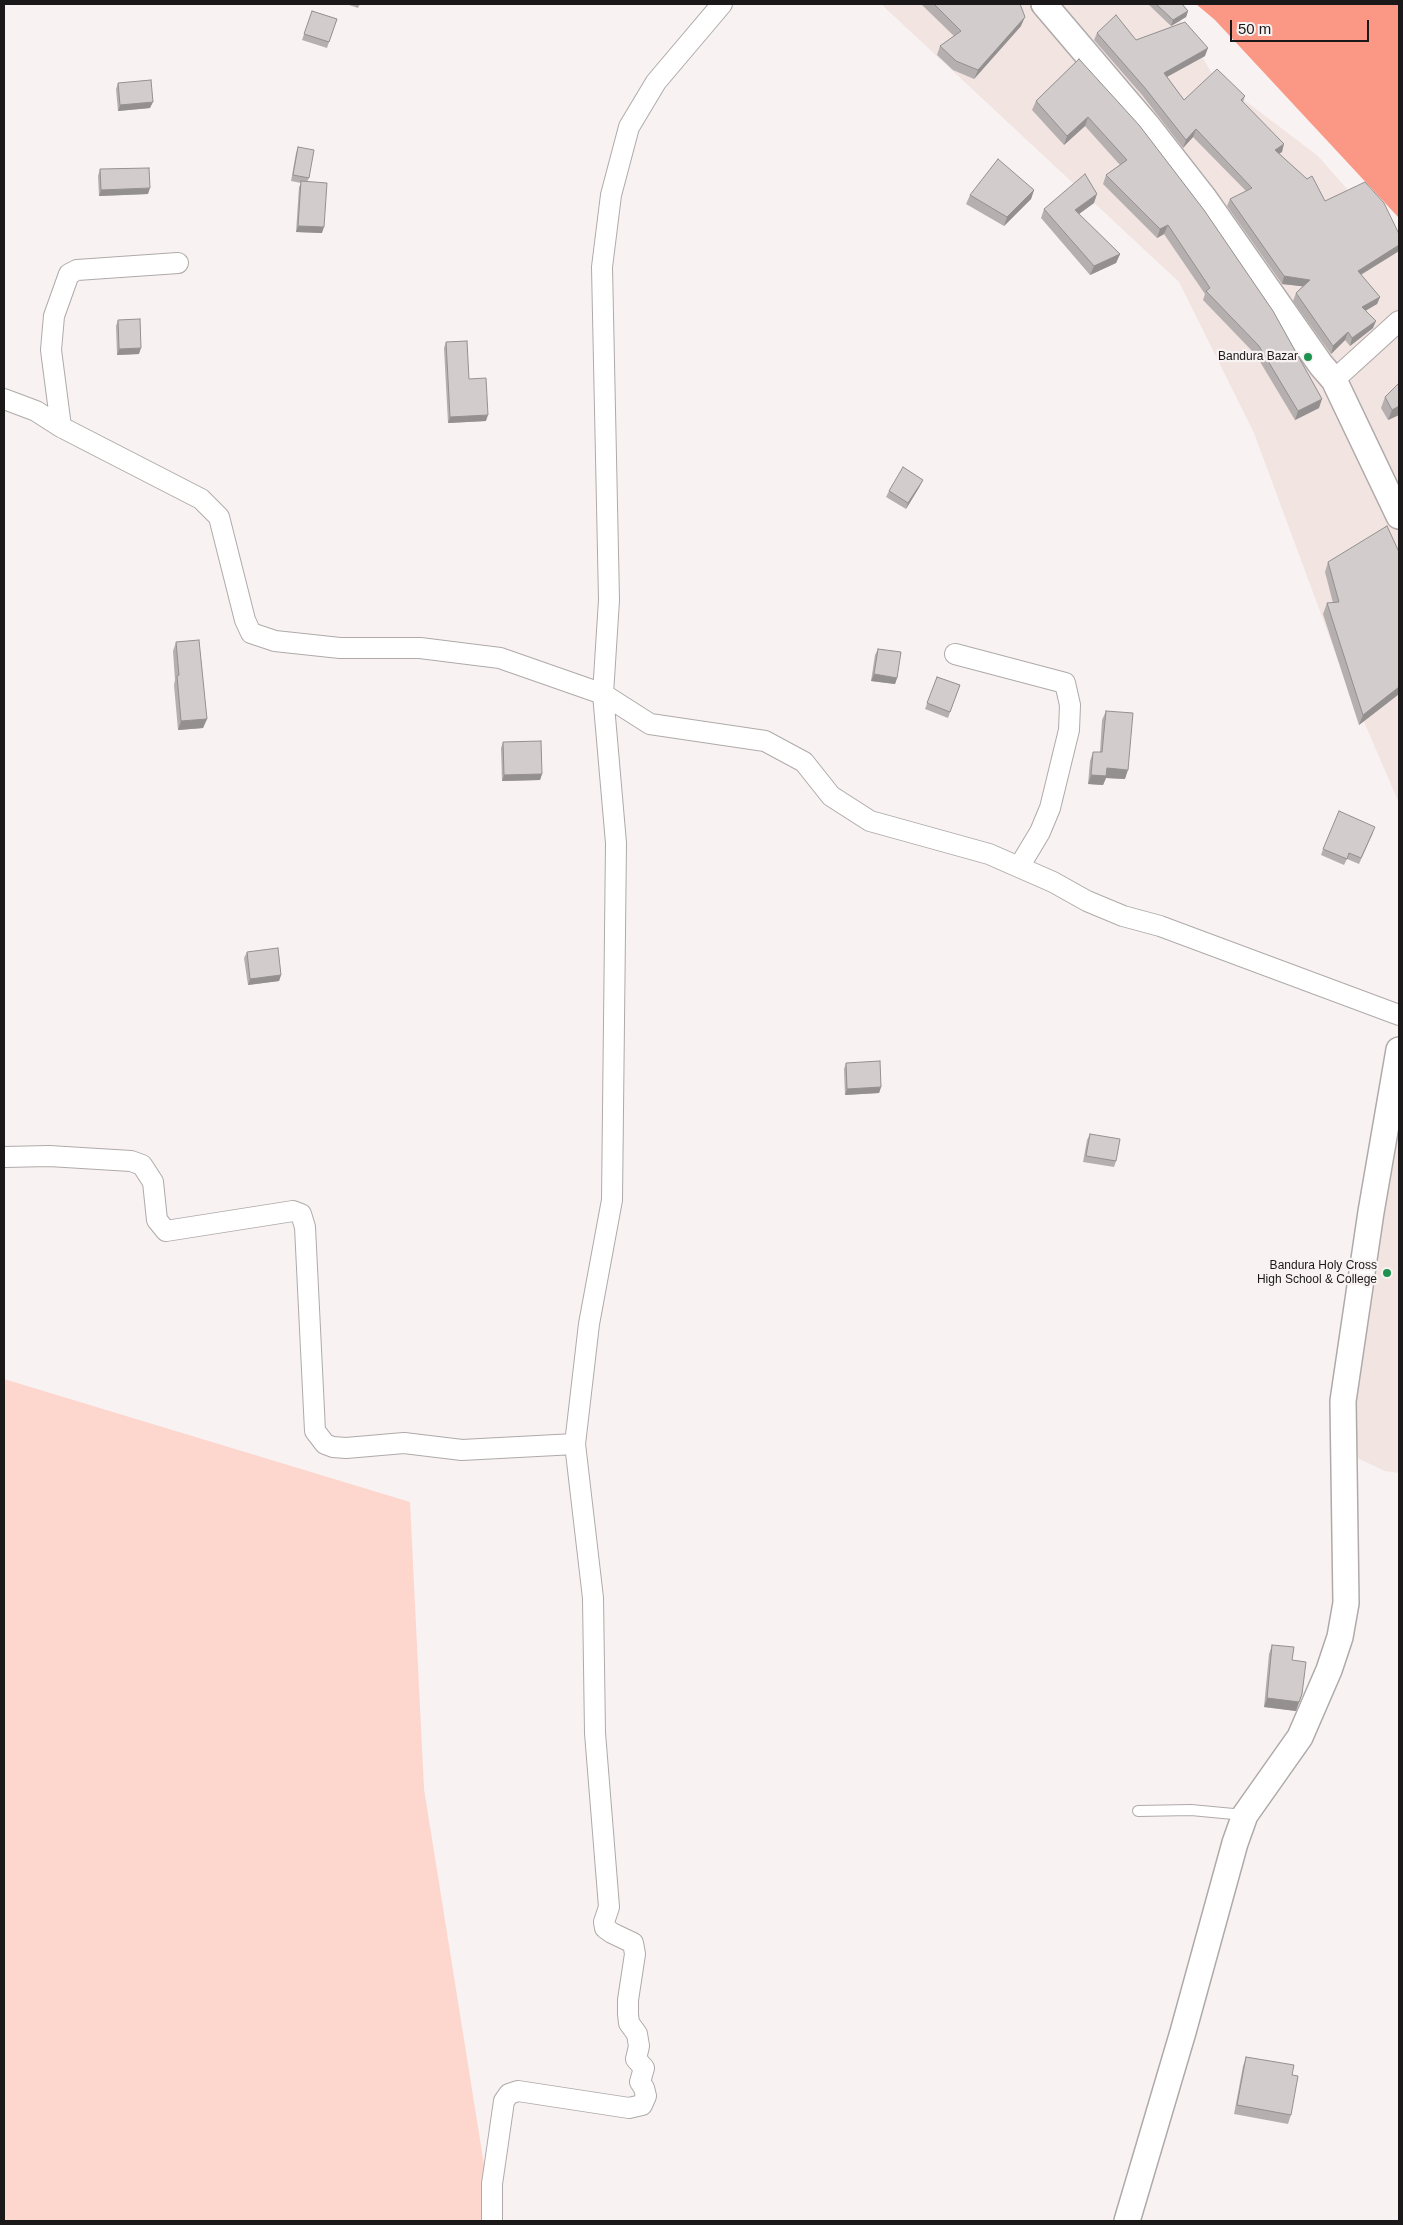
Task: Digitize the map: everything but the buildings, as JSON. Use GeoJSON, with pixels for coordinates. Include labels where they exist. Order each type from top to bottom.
{"type":"FeatureCollection","features":[{"type":"Feature","properties":{"kind":"street"},"geometry":{"type":"LineString","coordinates":[[492,2221],[492,2184],[504,2101],[509,2094],[518,2091],[629,2108],[642,2105],[646,2096],[640,2082],[644,2068],[636,2059],[639,2046],[637,2034],[629,2023],[628,2014],[628,2000],[635,1954],[633,1943],[605,1928],[604,1922],[609,1907],[595,1733],[593,1598],[576,1444],[589,1324],[612,1200],[616,843],[603,694],[609,600],[602,267],[611,194],[629,127],[656,82],[722,4]]}},
{"type":"Feature","properties":{"kind":"street"},"geometry":{"type":"LineString","coordinates":[[1044,4],[1105,74],[1193,184],[1321,365],[1334,380],[1399,516]]}},
{"type":"Feature","properties":{"kind":"street"},"geometry":{"type":"LineString","coordinates":[[60,427],[51,350],[54,316],[68,274],[77,270],[178,263]]}},
{"type":"Feature","properties":{"kind":"street"},"geometry":{"type":"LineString","coordinates":[[1334,380],[1399,321]]}},
{"type":"Feature","properties":{"kind":"street"},"geometry":{"type":"LineString","coordinates":[[4,399],[36,411],[60,427],[201,498],[218,517],[245,620],[251,633],[275,641],[340,648],[420,648],[500,658],[603,694],[650,724],[765,742],[804,762],[831,796],[870,821],[989,854],[1053,882],[1087,902],[1123,916],[1160,926],[1399,1014]]}},
{"type":"Feature","properties":{"kind":"street"},"geometry":{"type":"LineString","coordinates":[[956,654],[1065,684],[1070,705],[1069,730],[1050,808],[1040,832],[1019,867]]}},
{"type":"Feature","properties":{"kind":"street"},"geometry":{"type":"LineString","coordinates":[[1127,2221],[1183,2032],[1235,1843],[1245,1815],[1300,1737],[1340,1637],[1346,1603],[1343,1401],[1371,1212],[1399,1050]]}},
{"type":"Feature","properties":{"kind":"street"},"geometry":{"type":"LineString","coordinates":[[4,1157],[49,1156],[130,1161],[142,1165],[152,1182],[157,1220],[166,1231],[293,1211],[301,1214],[305,1227],[315,1431],[325,1444],[346,1448],[404,1443],[462,1450],[576,1444]]}},
{"type":"Feature","properties":{"kind":"lane"},"geometry":{"type":"LineString","coordinates":[[1138,1811],[1191,1810],[1245,1815]]}},
{"type":"Feature","properties":{"kind":"shaded area","name":"Bandura Bazar"},"geometry":{"type":"Polygon","coordinates":[[[881,4],[1171,4],[1214,77],[1318,156],[1399,248],[1399,803],[1342,671],[1254,433],[1179,282],[881,4]]]}},
{"type":"Feature","properties":{"kind":"shaded area"},"geometry":{"type":"Polygon","coordinates":[[[1196,4],[1399,4],[1399,218],[1215,20],[1196,4]]]}},
{"type":"Feature","properties":{"kind":"shaded area","name":"Bandura Holy Cross High School & College"},"geometry":{"type":"Polygon","coordinates":[[[1399,1129],[1399,1473],[1385,1471],[1355,1457],[1343,1419],[1399,1129]]]}},
{"type":"Feature","properties":{"kind":"shaded area"},"geometry":{"type":"Polygon","coordinates":[[[4,1379],[410,1502],[424,1789],[493,2221],[4,2221],[4,1379]]]}},
{"type":"Feature","properties":{"kind":"place","name":"Bandura Bazar"},"geometry":{"type":"Point","coordinates":[1308,357]}},
{"type":"Feature","properties":{"kind":"place","name":"Bandura Holy Cross High School & College"},"geometry":{"type":"Point","coordinates":[1387,1273]}}]}
